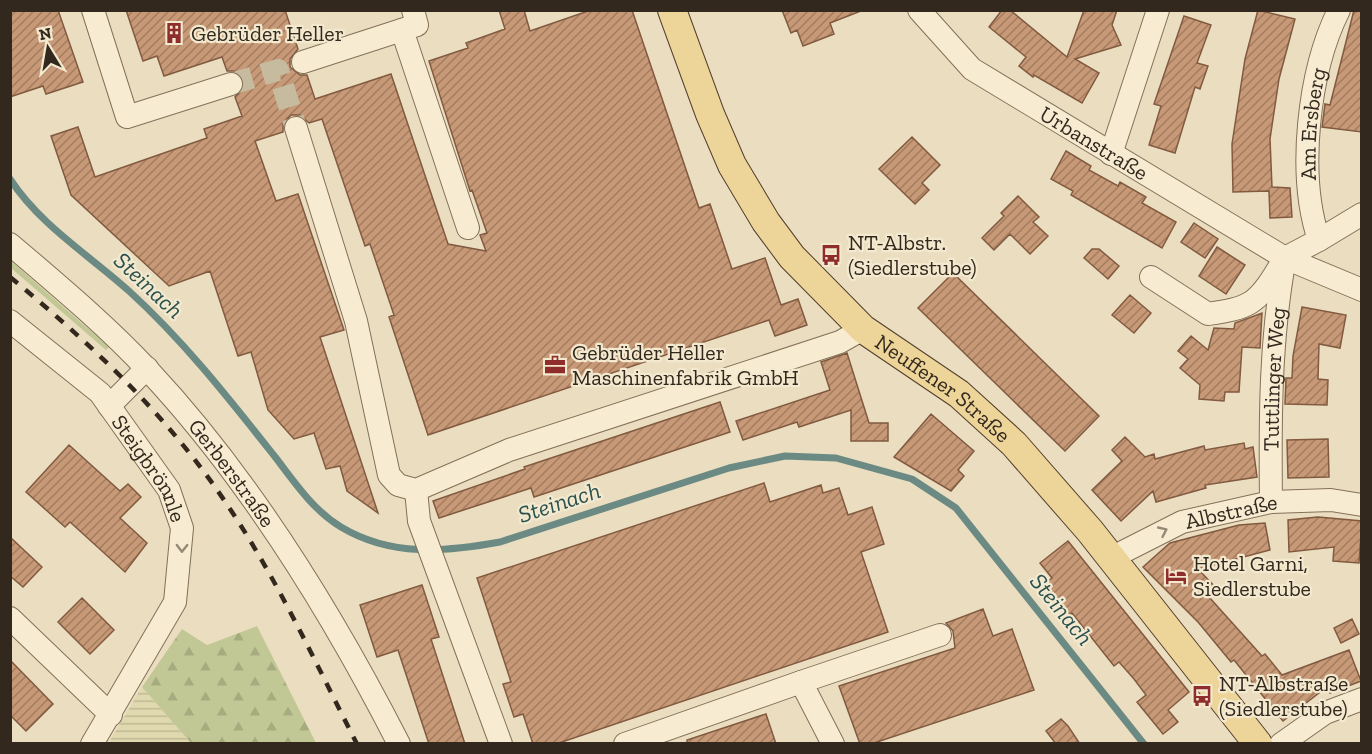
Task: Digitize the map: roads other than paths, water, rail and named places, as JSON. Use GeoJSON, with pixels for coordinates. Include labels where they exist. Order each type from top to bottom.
{"type":"FeatureCollection","features":[{"type":"Feature","properties":{"kind":"main road","name":"Neuffener Straße"},"geometry":{"type":"LineString","coordinates":[[672,10],[714,124],[732,165],[766,222],[792,257],[863,329],[959,394],[1014,444],[1044,476],[1111,558],[1258,744]]}},
{"type":"Feature","properties":{"kind":"street"},"geometry":{"type":"LineString","coordinates":[[93,10],[127,117],[231,84]]}},
{"type":"Feature","properties":{"kind":"street","name":"Urbanstraße"},"geometry":{"type":"LineString","coordinates":[[919,10],[972,69],[1285,258],[1362,290]]}},
{"type":"Feature","properties":{"kind":"street"},"geometry":{"type":"LineString","coordinates":[[1111,154],[1158,10]]}},
{"type":"Feature","properties":{"kind":"street","name":"Am Ersberg"},"geometry":{"type":"LineString","coordinates":[[1319,240],[1313,223],[1308,167],[1312,93],[1326,37],[1339,10]]}},
{"type":"Feature","properties":{"kind":"street"},"geometry":{"type":"LineString","coordinates":[[303,62],[408,20],[468,228]]}},
{"type":"Feature","properties":{"kind":"street"},"geometry":{"type":"LineString","coordinates":[[296,128],[357,321],[389,475],[398,485],[416,490],[509,450],[840,342],[863,329]]}},
{"type":"Feature","properties":{"kind":"street"},"geometry":{"type":"LineString","coordinates":[[1150,277],[1208,314],[1240,310],[1263,294],[1285,258],[1362,214]]}},
{"type":"Feature","properties":{"kind":"street","name":"Gerberstraße"},"geometry":{"type":"LineString","coordinates":[[10,244],[147,368],[244,483],[289,551],[399,744]]}},
{"type":"Feature","properties":{"kind":"street","name":"Tuttlinger Weg"},"geometry":{"type":"LineString","coordinates":[[1271,502],[1270,408],[1275,309],[1285,258]]}},
{"type":"Feature","properties":{"kind":"street"},"geometry":{"type":"LineString","coordinates":[[10,321],[100,393],[109,406]]}},
{"type":"Feature","properties":{"kind":"street","name":"Steigbrönnle"},"geometry":{"type":"LineString","coordinates":[[92,744],[175,602],[181,560],[182,528],[170,490],[109,406],[147,368]]}},
{"type":"Feature","properties":{"kind":"street"},"geometry":{"type":"LineString","coordinates":[[416,490],[419,521],[501,744]]}},
{"type":"Feature","properties":{"kind":"street","name":"Albstraße"},"geometry":{"type":"LineString","coordinates":[[1111,558],[1182,522],[1271,502],[1330,500],[1362,505]]}},
{"type":"Feature","properties":{"kind":"street"},"geometry":{"type":"LineString","coordinates":[[10,618],[111,715]]}},
{"type":"Feature","properties":{"kind":"street"},"geometry":{"type":"LineString","coordinates":[[625,744],[940,635]]}},
{"type":"Feature","properties":{"kind":"street"},"geometry":{"type":"LineString","coordinates":[[801,682],[833,744]]}},
{"type":"Feature","properties":{"kind":"street"},"geometry":{"type":"LineString","coordinates":[[1281,744],[1325,714],[1361,700]]}},
{"type":"Feature","properties":{"kind":"waterway","name":"Steinach"},"geometry":{"type":"LineString","coordinates":[[10,179],[22,196],[50,225],[129,291],[169,330],[224,393],[314,505],[341,527],[360,537],[399,548],[419,550],[439,550],[500,542],[729,468],[785,456],[836,458],[912,479],[956,508],[1144,744]]}},
{"type":"Feature","properties":{"kind":"tunnel"},"geometry":{"type":"LineString","coordinates":[[231,84],[278,70],[296,128]]}},
{"type":"Feature","properties":{"kind":"railway"},"geometry":{"type":"LineString","coordinates":[[10,277],[98,354],[152,409],[201,468],[261,559],[357,744]]}},
{"type":"Feature","properties":{"kind":"place","name":"Gebrüder Heller"},"geometry":{"type":"Point","coordinates":[174,33]}},
{"type":"Feature","properties":{"kind":"place","name":"NT-Albstr. (Siedlerstube)"},"geometry":{"type":"Point","coordinates":[831,255]}},
{"type":"Feature","properties":{"kind":"place","name":"Gebrüder Heller Maschinenfabrik GmbH"},"geometry":{"type":"Point","coordinates":[555,365]}},
{"type":"Feature","properties":{"kind":"place","name":"Hotel Garni, Siedlerstube"},"geometry":{"type":"Point","coordinates":[1176,576]}},
{"type":"Feature","properties":{"kind":"place","name":"NT-Albstraße (Siedlerstube)"},"geometry":{"type":"Point","coordinates":[1202,696]}}]}
